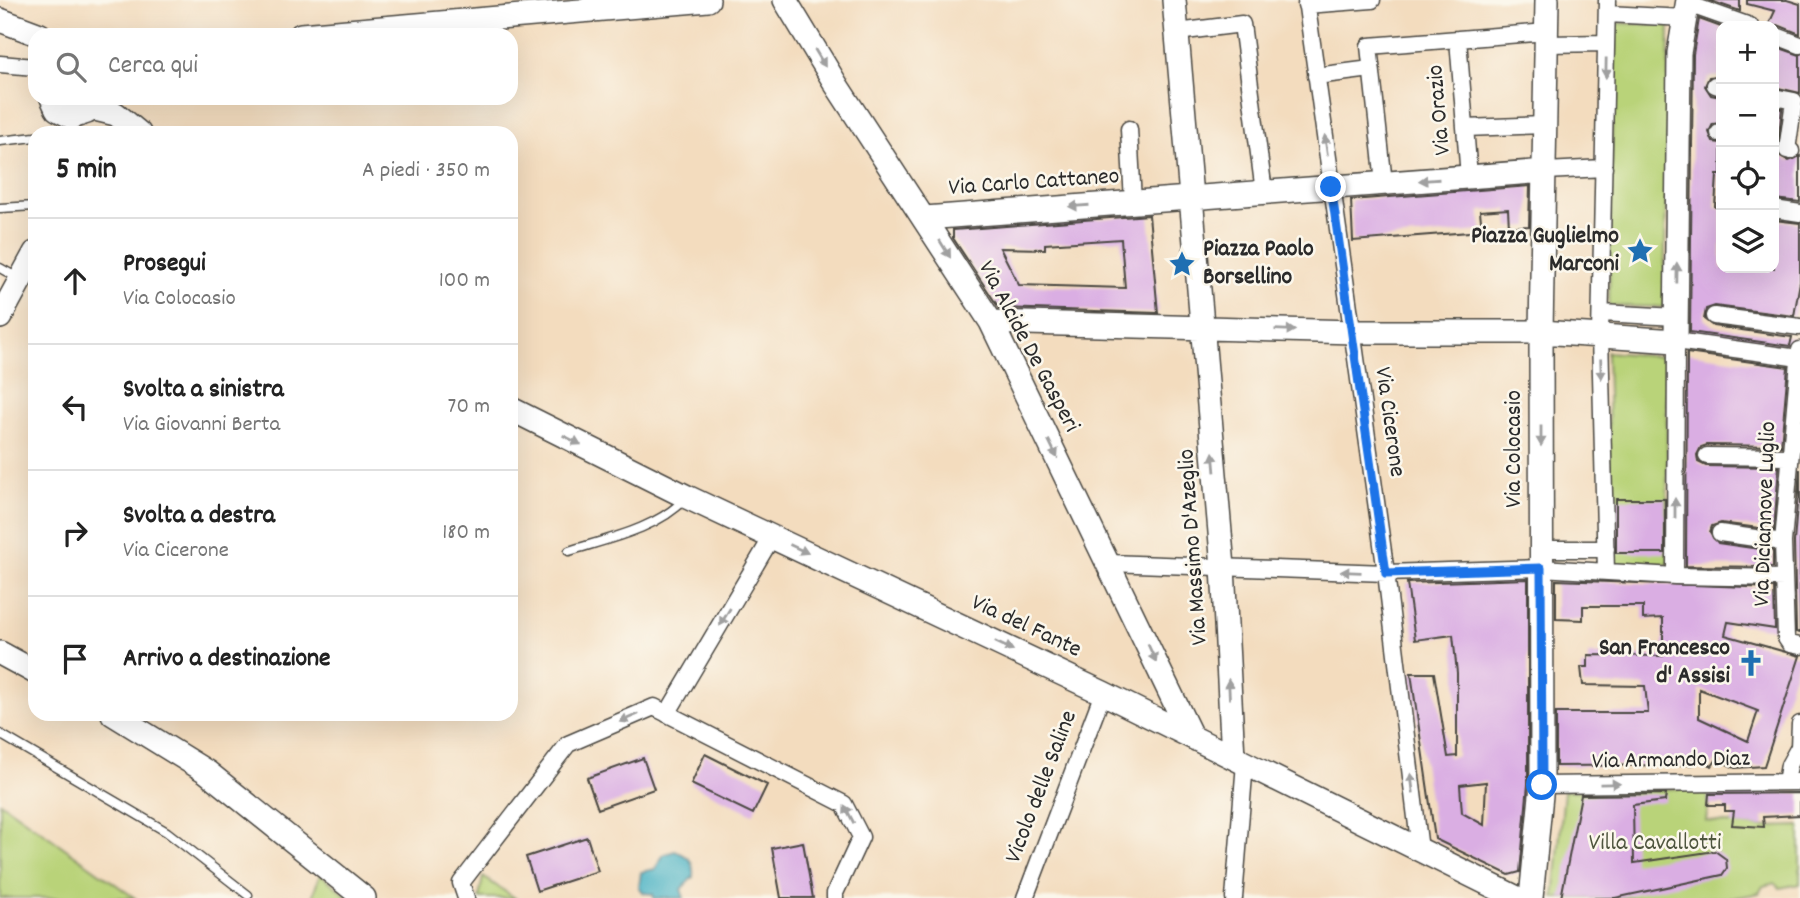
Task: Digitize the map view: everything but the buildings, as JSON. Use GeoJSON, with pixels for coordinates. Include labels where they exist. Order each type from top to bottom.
{"type":"FeatureCollection","features":[{"type":"Feature","properties":{"kind":"street"},"geometry":{"type":"LineString","coordinates":[[421,28],[708,0]]}},
{"type":"Feature","properties":{"kind":"street","name":"Via Alcide De Gasperi"},"geometry":{"type":"LineString","coordinates":[[785,0],[837,86],[991,322],[1191,736]]}},
{"type":"Feature","properties":{"kind":"street"},"geometry":{"type":"LineString","coordinates":[[1174,0],[1196,194],[1264,192],[1604,168]]}},
{"type":"Feature","properties":{"kind":"street"},"geometry":{"type":"LineString","coordinates":[[1306,3],[1372,0]]}},
{"type":"Feature","properties":{"kind":"street","name":"Via Colocasio"},"geometry":{"type":"LineString","coordinates":[[1531,898],[1542,785],[1541,332],[1547,0]]}},
{"type":"Feature","properties":{"kind":"street","name":"Via Cicerone"},"geometry":{"type":"LineString","coordinates":[[1306,3],[1386,573],[1420,850]]}},
{"type":"Feature","properties":{"kind":"street"},"geometry":{"type":"LineString","coordinates":[[1606,572],[1596,327],[1604,168],[1601,43],[1607,7],[1691,8],[1733,21]]}},
{"type":"Feature","properties":{"kind":"street"},"geometry":{"type":"LineString","coordinates":[[1675,576],[1681,341],[1676,317],[1679,54],[1691,8]]}},
{"type":"Feature","properties":{"kind":"street"},"geometry":{"type":"LineString","coordinates":[[5,22],[28,31]]}},
{"type":"Feature","properties":{"kind":"street"},"geometry":{"type":"LineString","coordinates":[[5,22],[28,38]]}},
{"type":"Feature","properties":{"kind":"street"},"geometry":{"type":"LineString","coordinates":[[1177,32],[1242,24],[1264,192]]}},
{"type":"Feature","properties":{"kind":"street"},"geometry":{"type":"LineString","coordinates":[[1779,37],[1800,45]]}},
{"type":"Feature","properties":{"kind":"street"},"geometry":{"type":"LineString","coordinates":[[1384,183],[1369,46],[1458,39],[1547,38],[1601,43]]}},
{"type":"Feature","properties":{"kind":"street","name":"Via Orazio"},"geometry":{"type":"LineString","coordinates":[[1458,39],[1469,177]]}},
{"type":"Feature","properties":{"kind":"street"},"geometry":{"type":"LineString","coordinates":[[0,64],[28,66]]}},
{"type":"Feature","properties":{"kind":"street"},"geometry":{"type":"LineString","coordinates":[[1316,76],[1371,69]]}},
{"type":"Feature","properties":{"kind":"street"},"geometry":{"type":"LineString","coordinates":[[1779,98],[1794,100],[1784,150]]}},
{"type":"Feature","properties":{"kind":"street"},"geometry":{"type":"LineString","coordinates":[[76,114],[116,114],[131,126]]}},
{"type":"Feature","properties":{"kind":"street"},"geometry":{"type":"LineString","coordinates":[[1465,128],[1545,125]]}},
{"type":"Feature","properties":{"kind":"street"},"geometry":{"type":"LineString","coordinates":[[1129,128],[1140,202]]}},
{"type":"Feature","properties":{"kind":"street","name":"Via Carlo Cattaneo"},"geometry":{"type":"LineString","coordinates":[[925,218],[1140,202],[1196,194]]}},
{"type":"Feature","properties":{"kind":"street","name":"Via Massimo D'Azeglio"},"geometry":{"type":"LineString","coordinates":[[1196,194],[1239,760]]}},
{"type":"Feature","properties":{"kind":"street"},"geometry":{"type":"LineString","coordinates":[[1779,210],[1800,213]]}},
{"type":"Feature","properties":{"kind":"street"},"geometry":{"type":"LineString","coordinates":[[0,317],[28,266]]}},
{"type":"Feature","properties":{"kind":"street"},"geometry":{"type":"LineString","coordinates":[[1714,316],[1800,327]]}},
{"type":"Feature","properties":{"kind":"street"},"geometry":{"type":"LineString","coordinates":[[991,322],[1353,332],[1541,332],[1676,317]]}},
{"type":"Feature","properties":{"kind":"street"},"geometry":{"type":"LineString","coordinates":[[1596,327],[1681,341],[1799,354]]}},
{"type":"Feature","properties":{"kind":"street","name":"Via Diciannove Luglio"},"geometry":{"type":"LineString","coordinates":[[1793,642],[1784,578],[1783,542],[1788,457],[1797,398],[1799,354]]}},
{"type":"Feature","properties":{"kind":"street","name":"Via del Fante"},"geometry":{"type":"LineString","coordinates":[[518,412],[687,497],[1103,693],[1517,898]]}},
{"type":"Feature","properties":{"kind":"street"},"geometry":{"type":"LineString","coordinates":[[1707,456],[1788,457]]}},
{"type":"Feature","properties":{"kind":"street"},"geometry":{"type":"LineString","coordinates":[[1720,533],[1783,542]]}},
{"type":"Feature","properties":{"kind":"street"},"geometry":{"type":"LineString","coordinates":[[667,714],[772,537]]}},
{"type":"Feature","properties":{"kind":"street"},"geometry":{"type":"LineString","coordinates":[[1109,563],[1386,573],[1541,559],[1606,549]]}},
{"type":"Feature","properties":{"kind":"street"},"geometry":{"type":"LineString","coordinates":[[1541,559],[1606,572],[1784,578]]}},
{"type":"Feature","properties":{"kind":"street"},"geometry":{"type":"LineString","coordinates":[[0,653],[28,668]]}},
{"type":"Feature","properties":{"kind":"street","name":"Vicolo delle Saline"},"geometry":{"type":"LineString","coordinates":[[1025,898],[1103,693]]}},
{"type":"Feature","properties":{"kind":"street"},"geometry":{"type":"LineString","coordinates":[[466,898],[461,883],[568,744],[654,707],[844,804],[861,837],[835,898]]}},
{"type":"Feature","properties":{"kind":"street"},"geometry":{"type":"LineString","coordinates":[[124,721],[207,772],[364,898]]}},
{"type":"Feature","properties":{"kind":"street"},"geometry":{"type":"LineString","coordinates":[[1793,782],[1789,765],[1799,747],[1800,725]]}},
{"type":"Feature","properties":{"kind":"street"},"geometry":{"type":"LineString","coordinates":[[1234,898],[1239,760]]}},
{"type":"Feature","properties":{"kind":"street","name":"Via Armando Diaz"},"geometry":{"type":"LineString","coordinates":[[1542,785],[1793,782]]}},
{"type":"Feature","properties":{"kind":"lane"},"geometry":{"type":"LineString","coordinates":[[0,141],[28,138]]}},
{"type":"Feature","properties":{"kind":"lane"},"geometry":{"type":"LineString","coordinates":[[0,208],[28,206]]}},
{"type":"Feature","properties":{"kind":"lane"},"geometry":{"type":"LineString","coordinates":[[0,268],[21,280]]}},
{"type":"Feature","properties":{"kind":"lane"},"geometry":{"type":"LineString","coordinates":[[569,551],[621,535],[674,510],[687,497]]}},
{"type":"Feature","properties":{"kind":"lane"},"geometry":{"type":"LineString","coordinates":[[0,734],[167,832],[248,895]]}},
{"type":"Feature","properties":{"kind":"green space"},"geometry":{"type":"Polygon","coordinates":[[[1614,23],[1669,25],[1664,307],[1609,306],[1614,23]]]}},
{"type":"Feature","properties":{"kind":"green space"},"geometry":{"type":"Polygon","coordinates":[[[1607,352],[1666,357],[1668,564],[1612,565],[1607,352]]]}},
{"type":"Feature","properties":{"kind":"green space","name":"Villa Cavallotti"},"geometry":{"type":"Polygon","coordinates":[[[1710,788],[1706,821],[1764,827],[1800,826],[1800,884],[1780,888],[1775,883],[1763,886],[1759,893],[1734,898],[1554,898],[1564,791],[1710,788]]]}},
{"type":"Feature","properties":{"kind":"green space"},"geometry":{"type":"Polygon","coordinates":[[[0,802],[135,898],[0,898],[0,802]]]}},
{"type":"Feature","properties":{"kind":"green space"},"geometry":{"type":"Polygon","coordinates":[[[320,874],[350,898],[312,898],[320,874]]]}},
{"type":"Feature","properties":{"kind":"green space"},"geometry":{"type":"Polygon","coordinates":[[[483,877],[515,898],[479,898],[483,877]]]}},
{"type":"Feature","properties":{"kind":"water"},"geometry":{"type":"Polygon","coordinates":[[[675,851],[688,857],[693,867],[693,877],[681,889],[684,898],[654,898],[653,894],[644,893],[639,887],[641,872],[655,869],[664,854],[675,851]]]}},
{"type":"Feature","properties":{"kind":"place","name":"Piazza Guglielmo Marconi"},"geometry":{"type":"Point","coordinates":[1640,251]}},
{"type":"Feature","properties":{"kind":"place","name":"Piazza Paolo Borsellino"},"geometry":{"type":"Point","coordinates":[1182,264]}},
{"type":"Feature","properties":{"kind":"place","name":"San Francesco d' Assisi"},"geometry":{"type":"Point","coordinates":[1751,663]}},
{"type":"Feature","properties":{"kind":"route"},"geometry":{"type":"LineString","coordinates":[[1331,187],[1386,573],[1541,568],[1542,785]]}}]}
